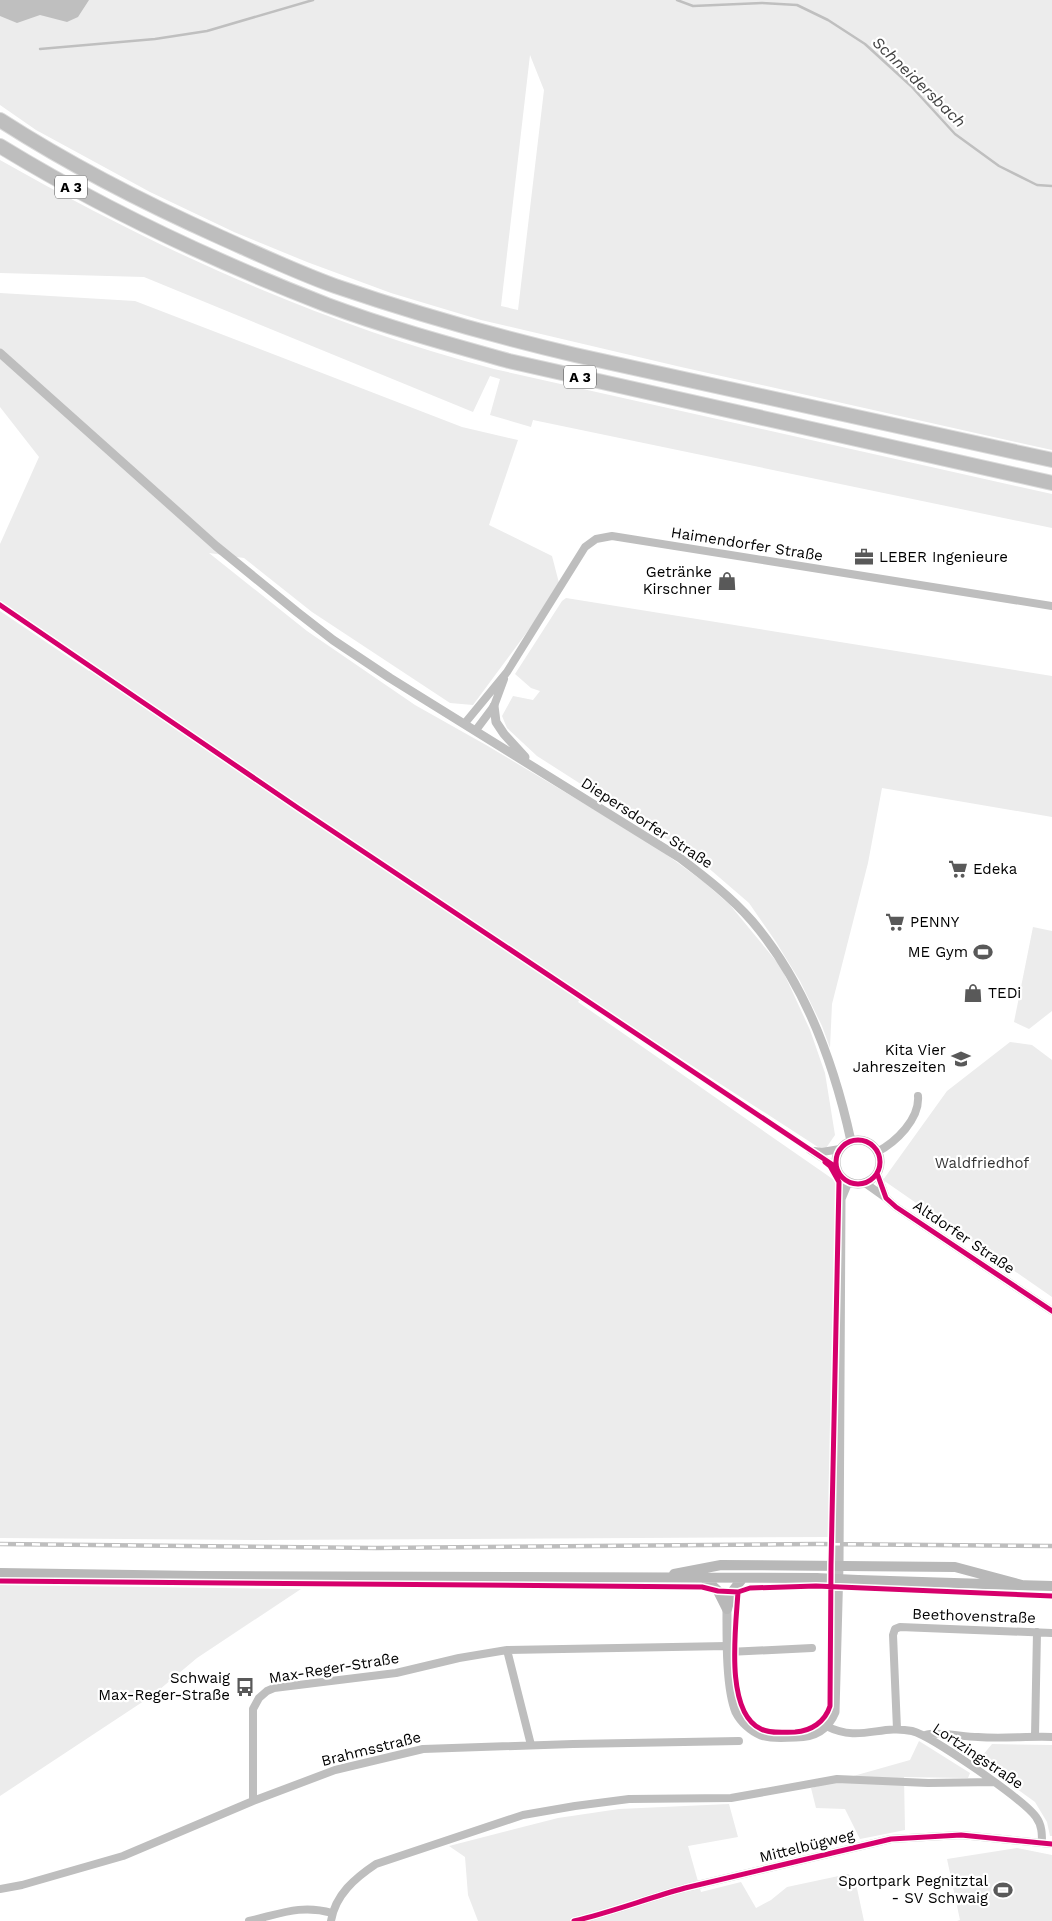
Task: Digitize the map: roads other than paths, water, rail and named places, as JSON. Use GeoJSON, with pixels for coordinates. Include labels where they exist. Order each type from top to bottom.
{"type":"FeatureCollection","features":[{"type":"Feature","properties":{"kind":"highway","name":"A 3"},"geometry":{"type":"LineString","coordinates":[[0,120],[83,169],[181,220],[325,282],[397,306],[515,341],[1052,460]]}},
{"type":"Feature","properties":{"kind":"highway","name":"A 3"},"geometry":{"type":"LineString","coordinates":[[0,146],[126,216],[248,272],[329,305],[446,344],[517,363],[1052,482]]}},
{"type":"Feature","properties":{"kind":"main road"},"geometry":{"type":"LineString","coordinates":[[651,1578],[721,1565],[955,1567],[1022,1585]]}},
{"type":"Feature","properties":{"kind":"main road"},"geometry":{"type":"LineString","coordinates":[[0,1573],[200,1576],[816,1578],[1052,1586]]}},
{"type":"Feature","properties":{"kind":"main road"},"geometry":{"type":"LineString","coordinates":[[727,1609],[732,1592],[742,1578]]}},
{"type":"Feature","properties":{"kind":"main road"},"geometry":{"type":"LineString","coordinates":[[705,1579],[718,1591],[727,1609]]}},
{"type":"Feature","properties":{"kind":"street","name":"Diepersdorfer Straße"},"geometry":{"type":"LineString","coordinates":[[0,353],[159,496],[333,640],[390,678],[680,858],[716,886],[751,920],[785,967],[804,1001],[819,1035],[842,1100],[851,1142]]}},
{"type":"Feature","properties":{"kind":"street","name":"Haimendorfer Straße"},"geometry":{"type":"LineString","coordinates":[[465,723],[507,672],[585,547],[596,539],[612,536],[1052,606]]}},
{"type":"Feature","properties":{"kind":"street","name":"Haimendorfer Straße"},"geometry":{"type":"LineString","coordinates":[[476,730],[494,706],[507,672]]}},
{"type":"Feature","properties":{"kind":"street"},"geometry":{"type":"LineString","coordinates":[[494,706],[496,722],[504,734],[534,766]]}},
{"type":"Feature","properties":{"kind":"street"},"geometry":{"type":"LineString","coordinates":[[877,1152],[901,1135],[914,1115],[919,1103],[918,1096]]}},
{"type":"Feature","properties":{"kind":"street"},"geometry":{"type":"LineString","coordinates":[[851,1142],[866,1142],[877,1152],[879,1159],[877,1173],[874,1178],[865,1183],[853,1184],[848,1182],[842,1178],[836,1167],[810,1150],[822,1152],[840,1149],[851,1142]]}},
{"type":"Feature","properties":{"kind":"street"},"geometry":{"type":"LineString","coordinates":[[836,1167],[837,1154],[840,1149]]}},
{"type":"Feature","properties":{"kind":"street"},"geometry":{"type":"LineString","coordinates":[[877,1173],[886,1198]]}},
{"type":"Feature","properties":{"kind":"street"},"geometry":{"type":"LineString","coordinates":[[727,1609],[727,1649],[734,1706],[739,1717],[754,1731],[772,1737],[805,1737],[826,1726],[835,1712],[839,1565],[841,1199],[848,1182]]}},
{"type":"Feature","properties":{"kind":"street","name":"Altdorfer Straße"},"geometry":{"type":"LineString","coordinates":[[865,1183],[903,1211],[1052,1311]]}},
{"type":"Feature","properties":{"kind":"street","name":"Beethovenstraße"},"geometry":{"type":"LineString","coordinates":[[897,1729],[894,1629],[900,1627],[1052,1633]]}},
{"type":"Feature","properties":{"kind":"street"},"geometry":{"type":"LineString","coordinates":[[1035,1736],[1036,1632]]}},
{"type":"Feature","properties":{"kind":"street"},"geometry":{"type":"LineString","coordinates":[[727,1649],[812,1648]]}},
{"type":"Feature","properties":{"kind":"street","name":"Max-Reger-Straße"},"geometry":{"type":"LineString","coordinates":[[253,1801],[253,1709],[259,1698],[267,1691],[283,1687],[396,1673],[459,1658],[507,1650],[727,1649]]}},
{"type":"Feature","properties":{"kind":"street"},"geometry":{"type":"LineString","coordinates":[[507,1650],[532,1744]]}},
{"type":"Feature","properties":{"kind":"street","name":"Lortzingstraße"},"geometry":{"type":"LineString","coordinates":[[826,1726],[846,1734],[897,1729],[925,1735],[994,1782],[1028,1808],[1037,1818],[1042,1830],[1042,1843]]}},
{"type":"Feature","properties":{"kind":"street"},"geometry":{"type":"LineString","coordinates":[[925,1735],[934,1732],[981,1738],[1052,1737]]}},
{"type":"Feature","properties":{"kind":"street","name":"Brahmsstraße"},"geometry":{"type":"LineString","coordinates":[[253,1801],[335,1770],[423,1749],[532,1744],[740,1741]]}},
{"type":"Feature","properties":{"kind":"street"},"geometry":{"type":"LineString","coordinates":[[250,1921],[301,1908],[318,1908],[332,1917],[343,1892],[356,1878],[376,1864],[523,1815],[629,1799],[731,1798],[837,1779],[928,1784],[994,1782]]}},
{"type":"Feature","properties":{"kind":"street"},"geometry":{"type":"LineString","coordinates":[[0,1889],[22,1885],[123,1856],[253,1801]]}},
{"type":"Feature","properties":{"kind":"street","name":"Mittelbügweg"},"geometry":{"type":"LineString","coordinates":[[574,1921],[598,1916],[651,1897],[685,1888],[891,1839],[961,1835],[1052,1844]]}},
{"type":"Feature","properties":{"kind":"waterway"},"geometry":{"type":"LineString","coordinates":[[40,49],[155,39],[207,31],[313,0]]}},
{"type":"Feature","properties":{"kind":"waterway","name":"Schneidersbach"},"geometry":{"type":"LineString","coordinates":[[677,0],[693,6],[762,3],[797,5],[828,20],[865,44],[911,86],[955,134],[999,166],[1037,185],[1052,186]]}},
{"type":"Feature","properties":{"kind":"railway"},"geometry":{"type":"LineString","coordinates":[[0,1544],[376,1548],[817,1544],[1052,1546]]}},
{"type":"Feature","properties":{"kind":"place","name":"LEBER Ingenieure"},"geometry":{"type":"Point","coordinates":[864,557]}},
{"type":"Feature","properties":{"kind":"place","name":"Getränke Kirschner"},"geometry":{"type":"Point","coordinates":[727,581]}},
{"type":"Feature","properties":{"kind":"place","name":"Edeka"},"geometry":{"type":"Point","coordinates":[958,869]}},
{"type":"Feature","properties":{"kind":"place","name":"PENNY"},"geometry":{"type":"Point","coordinates":[895,922]}},
{"type":"Feature","properties":{"kind":"place","name":"ME Gym"},"geometry":{"type":"Point","coordinates":[983,952]}},
{"type":"Feature","properties":{"kind":"place","name":"TEDi"},"geometry":{"type":"Point","coordinates":[973,993]}},
{"type":"Feature","properties":{"kind":"place","name":"Kita Vier Jahreszeiten"},"geometry":{"type":"Point","coordinates":[961,1059]}},
{"type":"Feature","properties":{"kind":"place","name":"Schwaig Max-Reger-Straße"},"geometry":{"type":"Point","coordinates":[245,1687]}},
{"type":"Feature","properties":{"kind":"place","name":"Sportpark Pegnitztal - SV Schwaig"},"geometry":{"type":"Point","coordinates":[1003,1890]}},
{"type":"Feature","properties":{"kind":"park label","name":"Waldfriedhof"},"geometry":{"type":"Point","coordinates":[982,1163]}}]}
